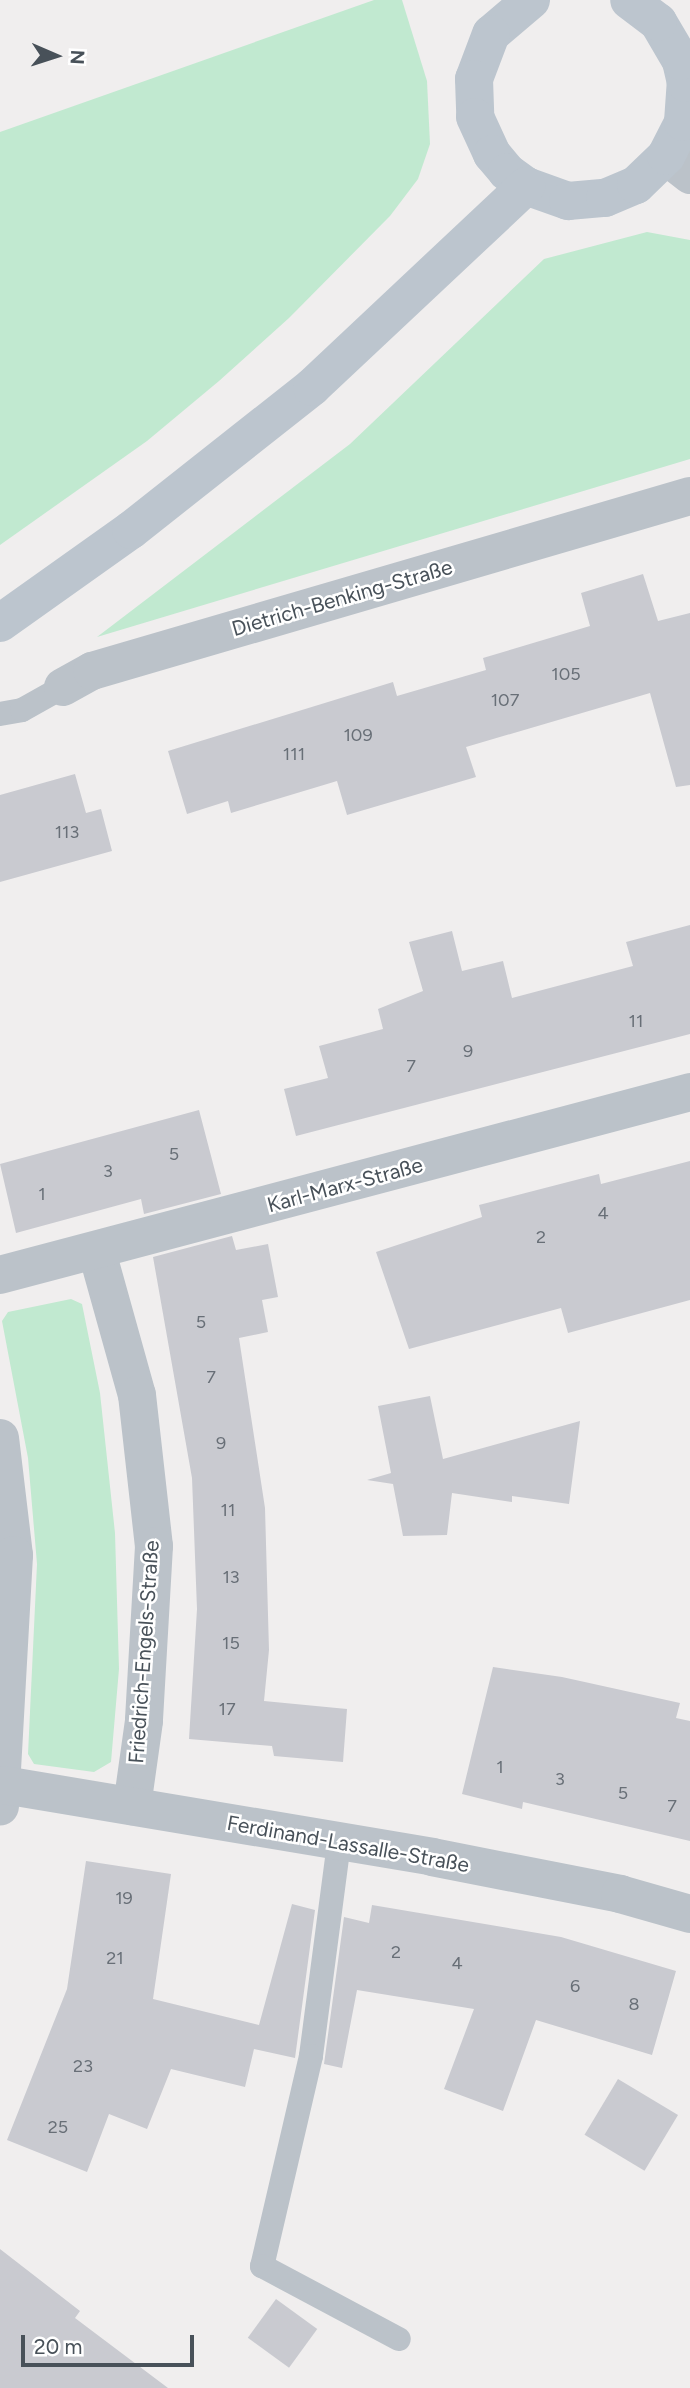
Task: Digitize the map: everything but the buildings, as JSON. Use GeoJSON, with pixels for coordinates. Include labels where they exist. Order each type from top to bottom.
{"type":"FeatureCollection","features":[{"type":"Feature","properties":{"kind":"main road"},"geometry":{"type":"LineString","coordinates":[[511,5],[491,34],[479,60],[473,99],[481,135],[492,154],[526,186],[568,201],[605,198],[678,166],[686,83],[671,40],[640,3]]}},
{"type":"Feature","properties":{"kind":"main road"},"geometry":{"type":"LineString","coordinates":[[0,623],[131,530],[312,387],[526,186]]}},
{"type":"Feature","properties":{"kind":"street","name":"Dietrich-Benking-Straße"},"geometry":{"type":"LineString","coordinates":[[63,687],[92,671],[690,496]]}},
{"type":"Feature","properties":{"kind":"street","name":"Karl-Marx-Straße"},"geometry":{"type":"LineString","coordinates":[[0,1275],[97,1252],[690,1092]]}},
{"type":"Feature","properties":{"kind":"street","name":"Friedrich-Engels-Straße"},"geometry":{"type":"LineString","coordinates":[[97,1252],[137,1395],[154,1546],[144,1721],[132,1806]]}},
{"type":"Feature","properties":{"kind":"street"},"geometry":{"type":"LineString","coordinates":[[0,1438],[14,1555],[2,1796]]}},
{"type":"Feature","properties":{"kind":"street","name":"Ferdinand-Lassalle-Straße"},"geometry":{"type":"LineString","coordinates":[[2,1796],[132,1806],[620,1894],[690,1914]]}},
{"type":"Feature","properties":{"kind":"lane","name":"Dietrich-Benking-Straße"},"geometry":{"type":"LineString","coordinates":[[0,715],[22,710],[63,687]]}},
{"type":"Feature","properties":{"kind":"lane"},"geometry":{"type":"LineString","coordinates":[[339,1843],[311,2056],[262,2266],[399,2339]]}},
{"type":"Feature","properties":{"kind":"green space"},"geometry":{"type":"Polygon","coordinates":[[[374,0],[402,0],[427,81],[430,144],[418,179],[390,216],[289,318],[219,381],[147,441],[0,545],[0,132],[374,0]]]}},
{"type":"Feature","properties":{"kind":"green space"},"geometry":{"type":"Polygon","coordinates":[[[647,232],[690,240],[690,459],[97,637],[350,444],[544,259],[647,232]]]}},
{"type":"Feature","properties":{"kind":"green space"},"geometry":{"type":"Polygon","coordinates":[[[71,1299],[82,1304],[100,1393],[115,1533],[119,1669],[111,1762],[94,1772],[34,1764],[28,1754],[37,1564],[28,1458],[2,1321],[8,1312],[71,1299]]]}}]}
